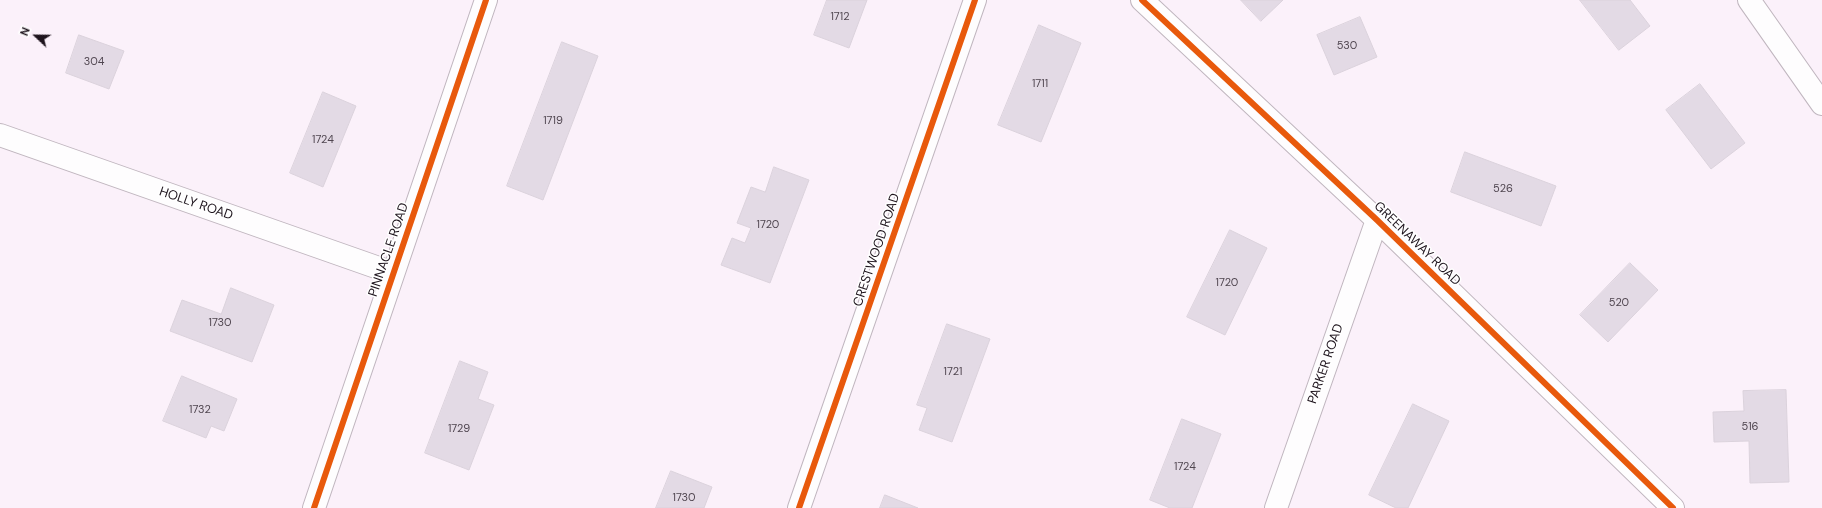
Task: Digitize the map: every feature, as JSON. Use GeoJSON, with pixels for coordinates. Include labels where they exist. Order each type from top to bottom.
{"type":"FeatureCollection","features":[{"type":"Feature","properties":{"kind":"street","name":"PINNACLE ROAD"},"geometry":{"type":"LineString","coordinates":[[314,508],[486,0]]}},
{"type":"Feature","properties":{"kind":"street","name":"CRESTWOOD ROAD"},"geometry":{"type":"LineString","coordinates":[[799,508],[975,0]]}},
{"type":"Feature","properties":{"kind":"street","name":"GREENAWAY ROAD"},"geometry":{"type":"LineString","coordinates":[[1142,0],[1377,220],[1673,508]]}},
{"type":"Feature","properties":{"kind":"street"},"geometry":{"type":"LineString","coordinates":[[1749,0],[1822,104]]}},
{"type":"Feature","properties":{"kind":"street","name":"HOLLY ROAD"},"geometry":{"type":"LineString","coordinates":[[0,136],[393,273]]}},
{"type":"Feature","properties":{"kind":"street","name":"PARKER ROAD"},"geometry":{"type":"LineString","coordinates":[[1276,508],[1377,220]]}},
{"type":"Feature","properties":{"kind":"building"},"geometry":{"type":"Polygon","coordinates":[[[827,0],[867,0],[849,48],[814,35],[827,0]]]}},
{"type":"Feature","properties":{"kind":"building"},"geometry":{"type":"Polygon","coordinates":[[[1241,0],[1283,0],[1261,21],[1241,0]]]}},
{"type":"Feature","properties":{"kind":"building"},"geometry":{"type":"Polygon","coordinates":[[[1580,0],[1630,0],[1650,26],[1619,50],[1580,0]]]}},
{"type":"Feature","properties":{"kind":"building"},"geometry":{"type":"Polygon","coordinates":[[[1360,17],[1377,57],[1334,75],[1317,35],[1360,17]]]}},
{"type":"Feature","properties":{"kind":"building"},"geometry":{"type":"Polygon","coordinates":[[[1039,25],[1081,43],[1041,142],[998,125],[1039,25]]]}},
{"type":"Feature","properties":{"kind":"building"},"geometry":{"type":"Polygon","coordinates":[[[79,35],[124,51],[109,89],[66,73],[79,35]]]}},
{"type":"Feature","properties":{"kind":"building"},"geometry":{"type":"Polygon","coordinates":[[[562,42],[598,56],[543,200],[507,186],[562,42]]]}},
{"type":"Feature","properties":{"kind":"building"},"geometry":{"type":"Polygon","coordinates":[[[1700,84],[1745,143],[1711,169],[1666,110],[1700,84]]]}},
{"type":"Feature","properties":{"kind":"building"},"geometry":{"type":"Polygon","coordinates":[[[323,92],[356,106],[323,187],[290,173],[323,92]]]}},
{"type":"Feature","properties":{"kind":"building"},"geometry":{"type":"Polygon","coordinates":[[[1465,152],[1556,186],[1541,226],[1451,192],[1465,152]]]}},
{"type":"Feature","properties":{"kind":"building"},"geometry":{"type":"Polygon","coordinates":[[[774,167],[809,180],[770,283],[721,265],[732,238],[745,243],[751,228],[737,223],[751,187],[765,192],[774,167]]]}},
{"type":"Feature","properties":{"kind":"building"},"geometry":{"type":"Polygon","coordinates":[[[1230,230],[1267,248],[1225,335],[1187,317],[1230,230]]]}},
{"type":"Feature","properties":{"kind":"building"},"geometry":{"type":"Polygon","coordinates":[[[1630,263],[1658,290],[1608,342],[1580,315],[1630,263]]]}},
{"type":"Feature","properties":{"kind":"building"},"geometry":{"type":"Polygon","coordinates":[[[231,288],[274,305],[252,362],[170,331],[182,300],[221,314],[231,288]]]}},
{"type":"Feature","properties":{"kind":"building"},"geometry":{"type":"Polygon","coordinates":[[[947,324],[990,339],[952,442],[919,430],[927,408],[917,405],[947,324]]]}},
{"type":"Feature","properties":{"kind":"building"},"geometry":{"type":"Polygon","coordinates":[[[460,361],[488,372],[478,399],[494,405],[469,470],[425,453],[460,361]]]}},
{"type":"Feature","properties":{"kind":"building"},"geometry":{"type":"Polygon","coordinates":[[[182,376],[237,399],[224,431],[211,426],[206,438],[163,421],[182,376]]]}},
{"type":"Feature","properties":{"kind":"building"},"geometry":{"type":"Polygon","coordinates":[[[1786,390],[1789,482],[1750,483],[1749,441],[1714,442],[1713,412],[1744,411],[1743,391],[1786,390]]]}},
{"type":"Feature","properties":{"kind":"building"},"geometry":{"type":"Polygon","coordinates":[[[1413,404],[1449,421],[1408,508],[1396,508],[1369,495],[1413,404]]]}},
{"type":"Feature","properties":{"kind":"building"},"geometry":{"type":"Polygon","coordinates":[[[1182,419],[1221,434],[1192,508],[1170,508],[1150,500],[1182,419]]]}},
{"type":"Feature","properties":{"kind":"building"},"geometry":{"type":"Polygon","coordinates":[[[671,471],[712,487],[704,508],[656,508],[671,471]]]}},
{"type":"Feature","properties":{"kind":"building"},"geometry":{"type":"Polygon","coordinates":[[[885,495],[918,508],[880,508],[885,495]]]}},
{"type":"Feature","properties":{"kind":"cycle path"},"geometry":{"type":"LineString","coordinates":[[314,508],[486,0]]}},
{"type":"Feature","properties":{"kind":"cycle path"},"geometry":{"type":"LineString","coordinates":[[799,508],[975,0]]}},
{"type":"Feature","properties":{"kind":"cycle path"},"geometry":{"type":"LineString","coordinates":[[1142,0],[1377,220],[1673,508]]}}]}
